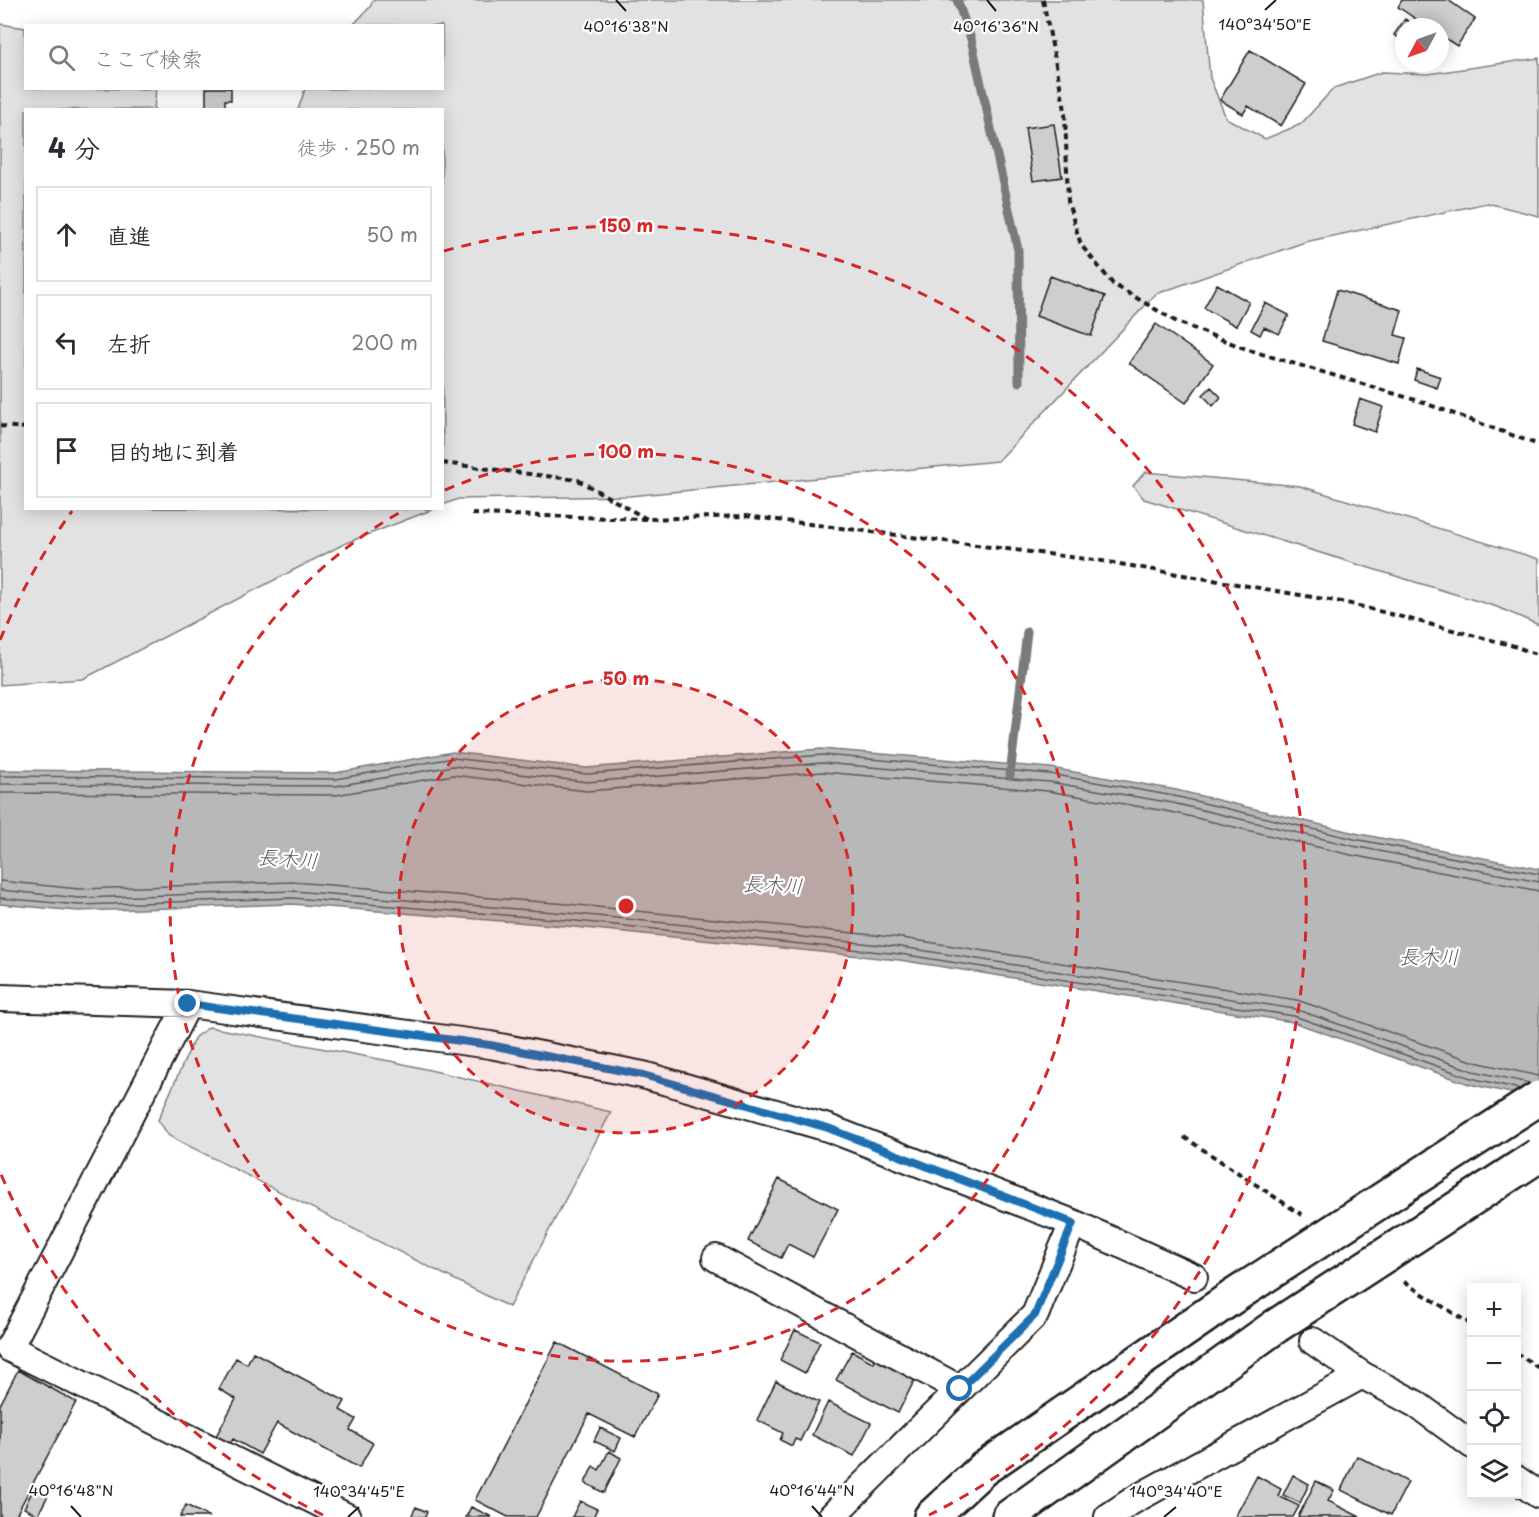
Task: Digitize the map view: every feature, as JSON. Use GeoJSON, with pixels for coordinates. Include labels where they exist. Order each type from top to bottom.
{"type":"FeatureCollection","features":[{"type":"Feature","properties":{"kind":"street"},"geometry":{"type":"LineString","coordinates":[[0,998],[188,1004],[490,1045],[643,1075],[828,1128],[1073,1223],[1194,1277]]}},
{"type":"Feature","properties":{"kind":"street"},"geometry":{"type":"LineString","coordinates":[[188,1004],[9,1348],[347,1517]]}},
{"type":"Feature","properties":{"kind":"street"},"geometry":{"type":"LineString","coordinates":[[931,1517],[983,1469],[1233,1296],[1539,1098]]}},
{"type":"Feature","properties":{"kind":"street"},"geometry":{"type":"LineString","coordinates":[[1009,1517],[1276,1326],[1539,1155]]}},
{"type":"Feature","properties":{"kind":"street"},"geometry":{"type":"LineString","coordinates":[[831,1517],[1035,1315],[1073,1223]]}},
{"type":"Feature","properties":{"kind":"street"},"geometry":{"type":"LineString","coordinates":[[717,1258],[960,1389]]}},
{"type":"Feature","properties":{"kind":"street"},"geometry":{"type":"LineString","coordinates":[[1312,1341],[1362,1375],[1416,1404],[1467,1441]]}},
{"type":"Feature","properties":{"kind":"street"},"geometry":{"type":"LineString","coordinates":[[1108,1517],[1132,1501],[1362,1375]]}},
{"type":"Feature","properties":{"kind":"street"},"geometry":{"type":"LineString","coordinates":[[1521,1482],[1539,1495]]}},
{"type":"Feature","properties":{"kind":"path"},"geometry":{"type":"LineString","coordinates":[[1042,0],[1065,110],[1068,202],[1081,245],[1113,284],[1176,322],[1249,350],[1419,401],[1539,444]]}},
{"type":"Feature","properties":{"kind":"path"},"geometry":{"type":"LineString","coordinates":[[0,426],[24,428]]}},
{"type":"Feature","properties":{"kind":"path"},"geometry":{"type":"LineString","coordinates":[[444,463],[578,480],[648,519]]}},
{"type":"Feature","properties":{"kind":"path"},"geometry":{"type":"LineString","coordinates":[[472,514],[648,519],[746,516],[1102,561],[1347,603],[1511,645],[1539,655]]}},
{"type":"Feature","properties":{"kind":"path"},"geometry":{"type":"LineString","coordinates":[[1521,1356],[1539,1368]]}},
{"type":"Feature","properties":{"kind":"shaded area"},"geometry":{"type":"Polygon","coordinates":[[[373,0],[1203,0],[1210,78],[1226,118],[1265,139],[1301,124],[1334,88],[1382,72],[1428,74],[1539,58],[1539,216],[1487,203],[1305,242],[1156,294],[998,461],[629,496],[458,499],[444,505],[444,108],[299,108],[305,90],[444,90],[444,24],[354,24],[370,7],[373,0]]]}},
{"type":"Feature","properties":{"kind":"shaded area"},"geometry":{"type":"Polygon","coordinates":[[[0,24],[24,28],[24,90],[156,90],[154,108],[24,108],[24,510],[431,510],[346,543],[83,679],[0,685],[0,24]]]}},
{"type":"Feature","properties":{"kind":"shaded area"},"geometry":{"type":"Polygon","coordinates":[[[1145,472],[1300,486],[1539,559],[1539,625],[1497,607],[1144,499],[1133,486],[1145,472]]]}},
{"type":"Feature","properties":{"kind":"shaded area"},"geometry":{"type":"Polygon","coordinates":[[[209,1027],[395,1062],[611,1112],[509,1307],[169,1136],[158,1120],[195,1037],[209,1027]]]}},
{"type":"Feature","properties":{"kind":"water","name":"長木川"},"geometry":{"type":"Polygon","coordinates":[[[821,749],[1051,768],[1176,790],[1355,833],[1539,869],[1539,1099],[1469,1084],[1293,1022],[899,960],[565,926],[291,904],[78,911],[0,904],[0,770],[335,773],[453,752],[586,768],[821,749]]]}},
{"type":"Feature","properties":{"kind":"building"},"geometry":{"type":"Polygon","coordinates":[[[1402,0],[1448,0],[1475,19],[1457,46],[1449,41],[1449,18],[1414,18],[1398,7],[1402,0]]]}},
{"type":"Feature","properties":{"kind":"building"},"geometry":{"type":"Polygon","coordinates":[[[1250,50],[1306,84],[1281,126],[1248,106],[1243,114],[1220,100],[1250,50]]]}},
{"type":"Feature","properties":{"kind":"building"},"geometry":{"type":"Polygon","coordinates":[[[206,90],[231,90],[231,100],[225,100],[225,108],[206,108],[206,90]]]}},
{"type":"Feature","properties":{"kind":"building"},"geometry":{"type":"Polygon","coordinates":[[[1054,124],[1062,177],[1033,181],[1025,128],[1054,124]]]}},
{"type":"Feature","properties":{"kind":"building"},"geometry":{"type":"Polygon","coordinates":[[[1050,276],[1105,296],[1091,336],[1036,316],[1050,276]]]}},
{"type":"Feature","properties":{"kind":"building"},"geometry":{"type":"Polygon","coordinates":[[[1217,284],[1249,302],[1236,326],[1204,308],[1217,284]]]}},
{"type":"Feature","properties":{"kind":"building"},"geometry":{"type":"Polygon","coordinates":[[[1337,290],[1402,310],[1395,335],[1406,338],[1399,364],[1322,341],[1337,290]]]}},
{"type":"Feature","properties":{"kind":"building"},"geometry":{"type":"Polygon","coordinates":[[[1265,303],[1289,315],[1279,334],[1264,327],[1260,335],[1251,330],[1265,303]]]}},
{"type":"Feature","properties":{"kind":"building"},"geometry":{"type":"Polygon","coordinates":[[[1156,324],[1213,364],[1186,403],[1129,363],[1156,324]]]}},
{"type":"Feature","properties":{"kind":"building"},"geometry":{"type":"Polygon","coordinates":[[[1417,369],[1441,377],[1437,388],[1414,380],[1417,369]]]}},
{"type":"Feature","properties":{"kind":"building"},"geometry":{"type":"Polygon","coordinates":[[[1211,387],[1221,397],[1213,406],[1203,395],[1211,387]]]}},
{"type":"Feature","properties":{"kind":"building"},"geometry":{"type":"Polygon","coordinates":[[[1360,399],[1383,407],[1375,432],[1352,424],[1360,399]]]}},
{"type":"Feature","properties":{"kind":"building"},"geometry":{"type":"Polygon","coordinates":[[[779,1179],[838,1209],[813,1257],[788,1244],[781,1258],[748,1241],[779,1179]]]}},
{"type":"Feature","properties":{"kind":"building"},"geometry":{"type":"Polygon","coordinates":[[[795,1330],[820,1342],[805,1373],[780,1360],[795,1330]]]}},
{"type":"Feature","properties":{"kind":"building"},"geometry":{"type":"Polygon","coordinates":[[[557,1342],[658,1394],[635,1437],[589,1414],[536,1517],[508,1517],[475,1500],[557,1342]]]}},
{"type":"Feature","properties":{"kind":"building"},"geometry":{"type":"Polygon","coordinates":[[[852,1351],[874,1363],[877,1356],[916,1377],[898,1413],[836,1380],[852,1351]]]}},
{"type":"Feature","properties":{"kind":"building"},"geometry":{"type":"Polygon","coordinates":[[[253,1352],[345,1401],[340,1410],[356,1419],[350,1430],[373,1443],[359,1468],[277,1423],[260,1454],[233,1439],[229,1446],[215,1438],[236,1399],[219,1389],[236,1358],[247,1364],[253,1352]]]}},
{"type":"Feature","properties":{"kind":"building"},"geometry":{"type":"Polygon","coordinates":[[[18,1370],[76,1402],[15,1517],[0,1517],[0,1405],[18,1370]]]}},
{"type":"Feature","properties":{"kind":"building"},"geometry":{"type":"Polygon","coordinates":[[[776,1381],[819,1402],[800,1441],[795,1439],[792,1446],[780,1440],[783,1433],[757,1420],[776,1381]]]}},
{"type":"Feature","properties":{"kind":"building"},"geometry":{"type":"Polygon","coordinates":[[[828,1402],[871,1423],[854,1456],[812,1435],[828,1402]]]}},
{"type":"Feature","properties":{"kind":"building"},"geometry":{"type":"Polygon","coordinates":[[[600,1428],[621,1438],[615,1451],[594,1441],[600,1428]]]}},
{"type":"Feature","properties":{"kind":"building"},"geometry":{"type":"Polygon","coordinates":[[[609,1451],[621,1458],[604,1493],[585,1483],[593,1466],[599,1470],[609,1451]]]}},
{"type":"Feature","properties":{"kind":"building"},"geometry":{"type":"Polygon","coordinates":[[[1357,1456],[1408,1482],[1391,1515],[1341,1490],[1357,1456]]]}},
{"type":"Feature","properties":{"kind":"building"},"geometry":{"type":"Polygon","coordinates":[[[1293,1475],[1309,1484],[1300,1503],[1283,1495],[1293,1475]]]}},
{"type":"Feature","properties":{"kind":"building"},"geometry":{"type":"Polygon","coordinates":[[[1257,1476],[1281,1489],[1278,1496],[1299,1506],[1293,1517],[1235,1517],[1257,1476]]]}},
{"type":"Feature","properties":{"kind":"building"},"geometry":{"type":"Polygon","coordinates":[[[1316,1481],[1334,1490],[1328,1501],[1360,1517],[1298,1517],[1316,1481]]]}},
{"type":"Feature","properties":{"kind":"building"},"geometry":{"type":"Polygon","coordinates":[[[34,1488],[48,1495],[38,1515],[24,1508],[34,1488]]]}},
{"type":"Feature","properties":{"kind":"building"},"geometry":{"type":"Polygon","coordinates":[[[580,1501],[597,1509],[593,1517],[572,1517],[580,1501]]]}},
{"type":"Feature","properties":{"kind":"building"},"geometry":{"type":"Polygon","coordinates":[[[186,1505],[209,1517],[180,1517],[186,1505]]]}},
{"type":"Feature","properties":{"kind":"building"},"geometry":{"type":"Polygon","coordinates":[[[416,1507],[427,1512],[425,1517],[411,1517],[416,1507]]]}},
{"type":"Feature","properties":{"kind":"building"},"geometry":{"type":"Polygon","coordinates":[[[471,1507],[492,1517],[466,1517],[471,1507]]]}},
{"type":"Feature","properties":{"kind":"waterway"},"geometry":{"type":"LineString","coordinates":[[957,0],[971,39],[1018,250],[1019,382]]}},
{"type":"Feature","properties":{"kind":"waterway"},"geometry":{"type":"LineString","coordinates":[[1010,775],[1027,632]]}},
{"type":"Feature","properties":{"kind":"route"},"geometry":{"type":"LineString","coordinates":[[188,1004],[490,1045],[643,1075],[828,1128],[1073,1223],[1035,1315],[960,1389]]}}]}
